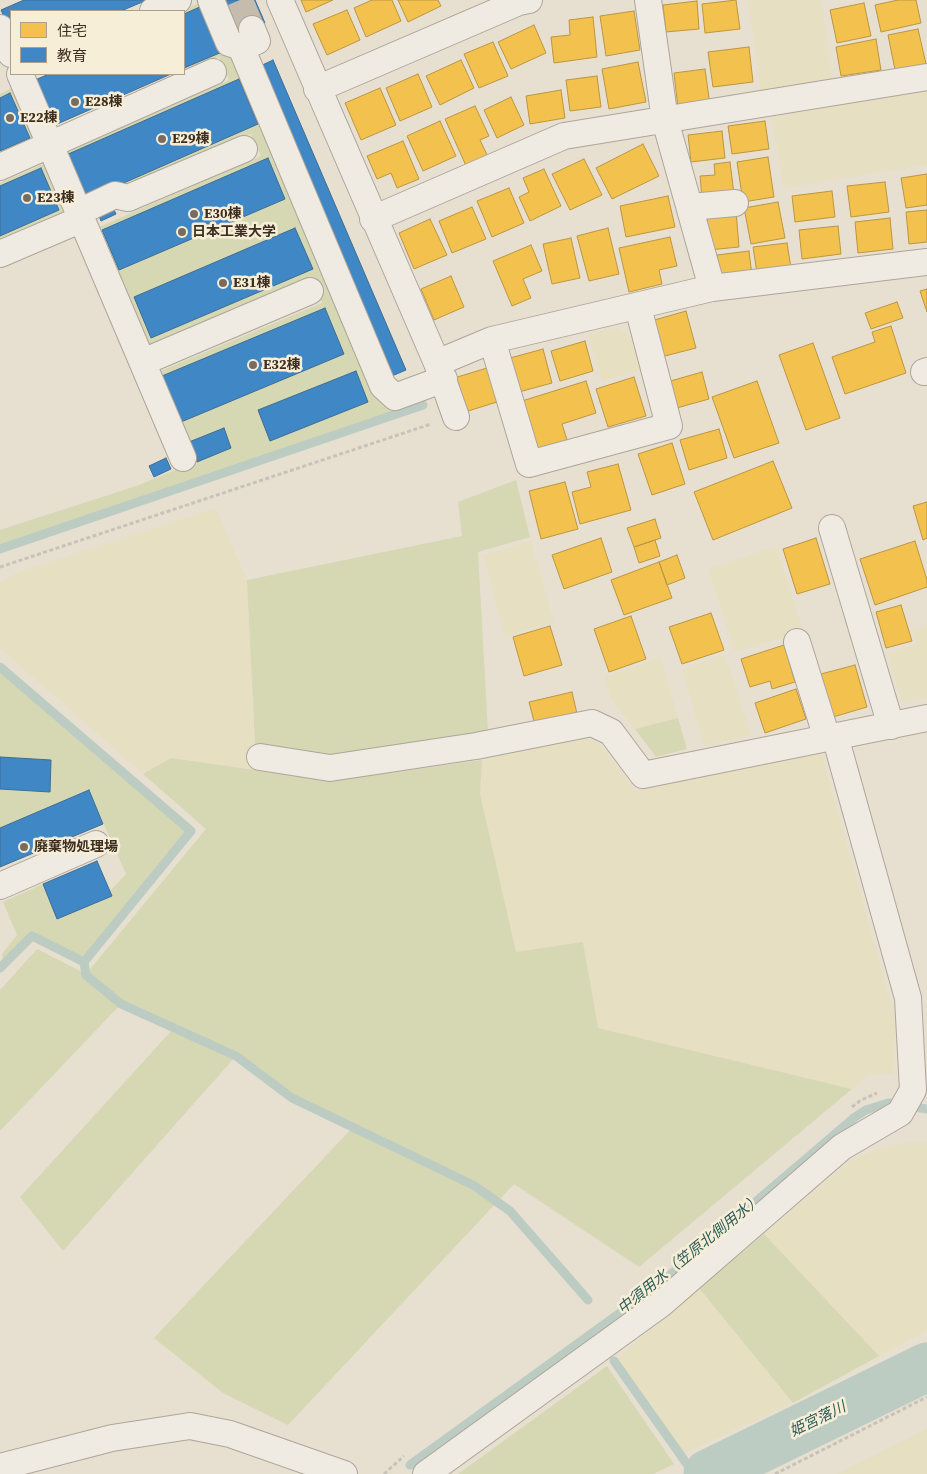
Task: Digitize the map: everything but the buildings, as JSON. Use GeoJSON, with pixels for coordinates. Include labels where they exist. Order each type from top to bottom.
{"type":"FeatureCollection","features":[{"type":"Feature","properties":{"kind":"street"},"geometry":{"type":"LineString","coordinates":[[155,10],[178,0]]}},
{"type":"Feature","properties":{"kind":"street"},"geometry":{"type":"LineString","coordinates":[[210,0],[229,43],[246,38],[383,386],[395,398],[492,340],[712,288],[927,262]]}},
{"type":"Feature","properties":{"kind":"street"},"geometry":{"type":"LineString","coordinates":[[280,0],[441,371],[456,417]]}},
{"type":"Feature","properties":{"kind":"street"},"geometry":{"type":"LineString","coordinates":[[318,89],[519,2],[529,0]]}},
{"type":"Feature","properties":{"kind":"street"},"geometry":{"type":"LineString","coordinates":[[648,0],[665,120],[712,288]]}},
{"type":"Feature","properties":{"kind":"street"},"geometry":{"type":"LineString","coordinates":[[0,28],[10,52]]}},
{"type":"Feature","properties":{"kind":"street"},"geometry":{"type":"LineString","coordinates":[[0,167],[214,72]]}},
{"type":"Feature","properties":{"kind":"street"},"geometry":{"type":"LineString","coordinates":[[20,75],[183,458]]}},
{"type":"Feature","properties":{"kind":"street"},"geometry":{"type":"LineString","coordinates":[[374,219],[564,136],[927,77]]}},
{"type":"Feature","properties":{"kind":"street"},"geometry":{"type":"LineString","coordinates":[[0,254],[80,216],[115,195],[128,198],[244,150]]}},
{"type":"Feature","properties":{"kind":"street"},"geometry":{"type":"LineString","coordinates":[[690,207],[735,203]]}},
{"type":"Feature","properties":{"kind":"street"},"geometry":{"type":"LineString","coordinates":[[143,362],[310,291]]}},
{"type":"Feature","properties":{"kind":"street"},"geometry":{"type":"LineString","coordinates":[[492,340],[529,464],[669,426],[638,306]]}},
{"type":"Feature","properties":{"kind":"street"},"geometry":{"type":"LineString","coordinates":[[832,528],[891,726]]}},
{"type":"Feature","properties":{"kind":"street"},"geometry":{"type":"LineString","coordinates":[[426,1474],[661,1304],[842,1147],[900,1113],[920,1091],[908,998],[831,737],[797,642]]}},
{"type":"Feature","properties":{"kind":"street"},"geometry":{"type":"LineString","coordinates":[[260,756],[330,768],[476,746],[592,723],[611,732],[643,775],[927,718]]}},
{"type":"Feature","properties":{"kind":"street"},"geometry":{"type":"LineString","coordinates":[[0,886],[96,844]]}},
{"type":"Feature","properties":{"kind":"street"},"geometry":{"type":"LineString","coordinates":[[0,1467],[112,1438],[190,1426],[213,1429],[344,1474]]}},
{"type":"Feature","properties":{"kind":"path"},"geometry":{"type":"LineString","coordinates":[[0,567],[456,417]]}},
{"type":"Feature","properties":{"kind":"path"},"geometry":{"type":"LineString","coordinates":[[846,1112],[861,1100],[879,1092],[920,1091]]}},
{"type":"Feature","properties":{"kind":"path"},"geometry":{"type":"LineString","coordinates":[[775,1474],[927,1397]]}},
{"type":"Feature","properties":{"kind":"path"},"geometry":{"type":"LineString","coordinates":[[384,1474],[408,1453]]}},
{"type":"Feature","properties":{"kind":"shaded area"},"geometry":{"type":"Polygon","coordinates":[[[748,0],[822,0],[832,81],[761,92],[748,0]]]}},
{"type":"Feature","properties":{"kind":"shaded area"},"geometry":{"type":"Polygon","coordinates":[[[927,89],[927,165],[784,188],[771,117],[927,89]]]}},
{"type":"Feature","properties":{"kind":"shaded area"},"geometry":{"type":"Polygon","coordinates":[[[616,328],[634,339],[641,370],[602,381],[588,334],[616,328]]]}},
{"type":"Feature","properties":{"kind":"shaded area"},"geometry":{"type":"Polygon","coordinates":[[[216,508],[247,580],[255,770],[171,758],[143,774],[0,648],[0,582],[19,572],[216,508]]]}},
{"type":"Feature","properties":{"kind":"shaded area"},"geometry":{"type":"Polygon","coordinates":[[[531,541],[554,622],[505,637],[483,555],[531,541]]]}},
{"type":"Feature","properties":{"kind":"shaded area"},"geometry":{"type":"Polygon","coordinates":[[[776,547],[803,631],[735,652],[708,569],[776,547]]]}},
{"type":"Feature","properties":{"kind":"shaded area"},"geometry":{"type":"Polygon","coordinates":[[[927,625],[927,697],[902,703],[888,653],[916,644],[912,630],[927,625]]]}},
{"type":"Feature","properties":{"kind":"shaded area"},"geometry":{"type":"Polygon","coordinates":[[[725,655],[751,735],[704,746],[682,669],[725,655]]]}},
{"type":"Feature","properties":{"kind":"shaded area"},"geometry":{"type":"Polygon","coordinates":[[[661,657],[678,718],[635,729],[610,697],[605,677],[661,657]]]}},
{"type":"Feature","properties":{"kind":"shaded area"},"geometry":{"type":"Polygon","coordinates":[[[583,736],[599,743],[635,791],[821,751],[896,1021],[893,1074],[869,1073],[852,1089],[598,1028],[583,942],[516,953],[480,794],[482,760],[583,736]]]}},
{"type":"Feature","properties":{"kind":"shaded area"},"geometry":{"type":"Polygon","coordinates":[[[905,1143],[927,1143],[927,1331],[879,1356],[764,1234],[852,1160],[877,1149],[905,1143]]]}},
{"type":"Feature","properties":{"kind":"shaded area"},"geometry":{"type":"Polygon","coordinates":[[[699,1288],[793,1403],[679,1456],[614,1361],[699,1288]]]}},
{"type":"Feature","properties":{"kind":"shaded area"},"geometry":{"type":"Polygon","coordinates":[[[927,1429],[927,1474],[837,1474],[927,1429]]]}},
{"type":"Feature","properties":{"kind":"green space"},"geometry":{"type":"Polygon","coordinates":[[[196,0],[204,0],[232,55],[375,389],[432,390],[423,405],[0,549],[0,530],[139,485],[194,462],[156,373],[322,303],[311,277],[149,348],[97,228],[261,156],[251,134],[85,203],[64,153],[229,80],[219,57],[185,73],[185,10],[182,10],[197,4],[196,0]]]}},
{"type":"Feature","properties":{"kind":"green space","name":"E22棟"},"geometry":{"type":"Polygon","coordinates":[[[12,88],[34,140],[0,155],[0,94],[12,88]]]}},
{"type":"Feature","properties":{"kind":"green space","name":"E23棟"},"geometry":{"type":"Polygon","coordinates":[[[43,164],[64,212],[0,240],[0,183],[43,164]]]}},
{"type":"Feature","properties":{"kind":"green space"},"geometry":{"type":"Polygon","coordinates":[[[516,480],[530,537],[478,552],[488,731],[320,756],[255,745],[247,580],[462,536],[458,502],[516,480]]]}},
{"type":"Feature","properties":{"kind":"green space"},"geometry":{"type":"Polygon","coordinates":[[[0,667],[191,831],[84,962],[32,936],[4,966],[2,954],[17,935],[3,902],[43,884],[107,894],[126,874],[89,791],[0,828],[0,667]]]}},
{"type":"Feature","properties":{"kind":"green space"},"geometry":{"type":"Polygon","coordinates":[[[678,718],[687,749],[656,757],[635,729],[678,718]]]}},
{"type":"Feature","properties":{"kind":"green space"},"geometry":{"type":"Polygon","coordinates":[[[171,758],[331,781],[482,760],[480,794],[516,952],[583,942],[598,1028],[852,1089],[639,1267],[514,1184],[288,1425],[223,1393],[154,1338],[353,1127],[292,1098],[236,1056],[63,1251],[20,1197],[173,1029],[121,1004],[0,1131],[0,990],[37,949],[86,974],[206,829],[143,774],[171,758]]]}},
{"type":"Feature","properties":{"kind":"green space"},"geometry":{"type":"Polygon","coordinates":[[[764,1234],[879,1356],[793,1403],[699,1288],[764,1234]]]}},
{"type":"Feature","properties":{"kind":"green space"},"geometry":{"type":"Polygon","coordinates":[[[607,1366],[674,1464],[653,1474],[458,1474],[607,1366]]]}},
{"type":"Feature","properties":{"kind":"waterway"},"geometry":{"type":"LineString","coordinates":[[0,549],[423,405]]}},
{"type":"Feature","properties":{"kind":"waterway"},"geometry":{"type":"LineString","coordinates":[[0,667],[191,831],[84,962],[86,975],[121,1004],[236,1056],[292,1098],[473,1185],[510,1211],[588,1300]]}},
{"type":"Feature","properties":{"kind":"waterway"},"geometry":{"type":"LineString","coordinates":[[0,968],[32,936],[84,962]]}},
{"type":"Feature","properties":{"kind":"waterway","name":"中須用水（笠原北側用水）"},"geometry":{"type":"LineString","coordinates":[[410,1465],[656,1287],[855,1117],[866,1110],[888,1103],[927,1109]]}},
{"type":"Feature","properties":{"kind":"waterway"},"geometry":{"type":"LineString","coordinates":[[614,1361],[694,1474]]}},
{"type":"Feature","properties":{"kind":"waterway","name":"姫宮落川"},"geometry":{"type":"LineString","coordinates":[[708,1474],[927,1367]]}},
{"type":"Feature","properties":{"kind":"tunnel"},"geometry":{"type":"LineString","coordinates":[[240,0],[252,29]]}},
{"type":"Feature","properties":{"kind":"place","name":"E28棟"},"geometry":{"type":"Point","coordinates":[75,102]}},
{"type":"Feature","properties":{"kind":"place","name":"E22棟"},"geometry":{"type":"Point","coordinates":[10,118]}},
{"type":"Feature","properties":{"kind":"place","name":"E29棟"},"geometry":{"type":"Point","coordinates":[162,139]}},
{"type":"Feature","properties":{"kind":"place","name":"E23棟"},"geometry":{"type":"Point","coordinates":[27,198]}},
{"type":"Feature","properties":{"kind":"place","name":"E30棟"},"geometry":{"type":"Point","coordinates":[194,214]}},
{"type":"Feature","properties":{"kind":"place","name":"日本工業大学"},"geometry":{"type":"Point","coordinates":[182,232]}},
{"type":"Feature","properties":{"kind":"place","name":"E31棟"},"geometry":{"type":"Point","coordinates":[223,283]}},
{"type":"Feature","properties":{"kind":"place","name":"E32棟"},"geometry":{"type":"Point","coordinates":[253,365]}},
{"type":"Feature","properties":{"kind":"place","name":"廃棄物処理場"},"geometry":{"type":"Point","coordinates":[24,847]}}]}
